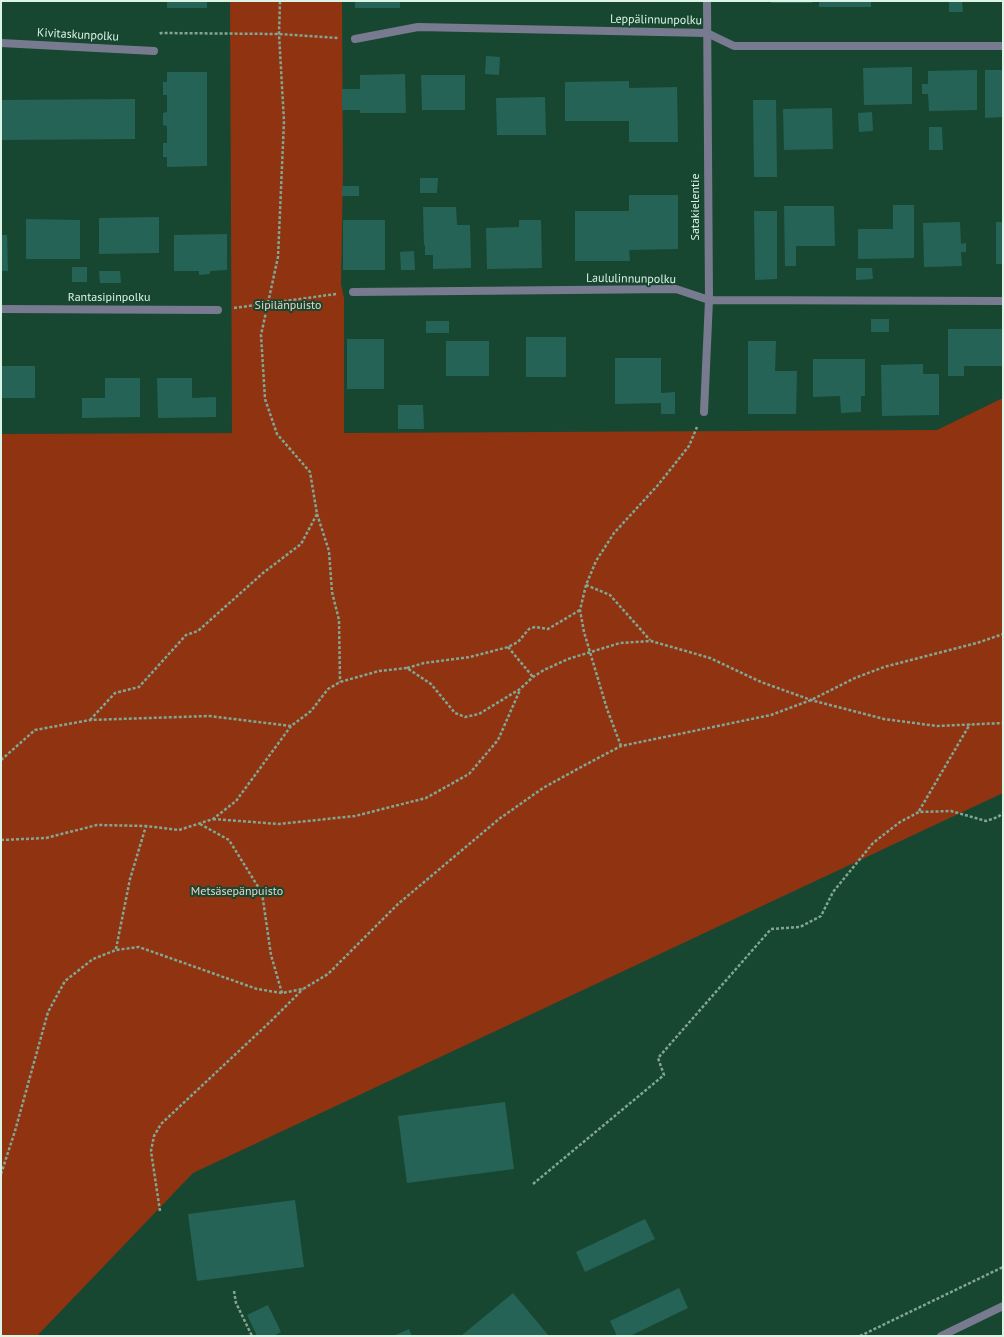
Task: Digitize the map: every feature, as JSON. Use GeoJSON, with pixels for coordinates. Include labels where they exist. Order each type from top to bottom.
{"type":"FeatureCollection","features":[{"type":"Feature","properties":{"kind":"street","name":"Satakielentie"},"geometry":{"type":"LineString","coordinates":[[704,412],[709,300],[707,1]]}},
{"type":"Feature","properties":{"kind":"street","name":"Leppälinnunpolku"},"geometry":{"type":"LineString","coordinates":[[355,39],[418,27],[707,33],[734,46],[1003,46]]}},
{"type":"Feature","properties":{"kind":"street","name":"Kivitaskunpolku"},"geometry":{"type":"LineString","coordinates":[[1,43],[154,51]]}},
{"type":"Feature","properties":{"kind":"street","name":"Laululinnunpolku"},"geometry":{"type":"LineString","coordinates":[[352,292],[676,289],[709,300],[1003,301]]}},
{"type":"Feature","properties":{"kind":"street","name":"Rantasipinpolku"},"geometry":{"type":"LineString","coordinates":[[1,309],[218,310]]}},
{"type":"Feature","properties":{"kind":"street"},"geometry":{"type":"LineString","coordinates":[[941,1336],[1003,1306]]}},
{"type":"Feature","properties":{"kind":"path"},"geometry":{"type":"LineString","coordinates":[[280,1],[279,34],[284,121],[278,257],[261,334],[265,399],[277,434],[310,472],[317,514],[329,551],[332,592],[339,620],[340,682]]}},
{"type":"Feature","properties":{"kind":"path"},"geometry":{"type":"LineString","coordinates":[[154,51],[161,32],[279,34],[355,39]]}},
{"type":"Feature","properties":{"kind":"path"},"geometry":{"type":"LineString","coordinates":[[218,310],[352,292]]}},
{"type":"Feature","properties":{"kind":"path"},"geometry":{"type":"LineString","coordinates":[[621,746],[607,709],[584,632],[580,610],[586,584],[596,561],[614,533],[658,485],[689,446],[704,412]]}},
{"type":"Feature","properties":{"kind":"path"},"geometry":{"type":"LineString","coordinates":[[90,720],[115,693],[139,687],[186,635],[198,631],[262,573],[301,544],[317,514]]}},
{"type":"Feature","properties":{"kind":"path"},"geometry":{"type":"LineString","coordinates":[[586,584],[610,595],[651,641]]}},
{"type":"Feature","properties":{"kind":"path"},"geometry":{"type":"LineString","coordinates":[[1,840],[46,838],[97,825],[146,826],[179,830],[213,819],[236,801],[291,726],[311,711],[328,689],[340,682],[379,671],[407,668],[424,663],[470,657],[508,647],[518,642],[529,629],[535,627],[548,629],[580,610]]}},
{"type":"Feature","properties":{"kind":"path"},"geometry":{"type":"LineString","coordinates":[[160,1211],[151,1150],[154,1136],[161,1124],[303,989],[328,974],[398,904],[499,819],[543,788],[621,746],[771,715],[811,700],[855,678],[884,667],[977,643],[1003,634]]}},
{"type":"Feature","properties":{"kind":"path"},"geometry":{"type":"LineString","coordinates":[[407,668],[431,684],[455,713],[465,717],[479,714],[520,689],[533,677],[544,670],[568,659],[620,644],[651,641],[710,658],[761,682],[811,700],[884,718],[937,726],[1003,723]]}},
{"type":"Feature","properties":{"kind":"path"},"geometry":{"type":"LineString","coordinates":[[508,647],[533,677]]}},
{"type":"Feature","properties":{"kind":"path"},"geometry":{"type":"LineString","coordinates":[[213,819],[279,824],[355,816],[426,798],[469,774],[498,740],[520,689]]}},
{"type":"Feature","properties":{"kind":"path"},"geometry":{"type":"LineString","coordinates":[[1,760],[35,730],[90,720],[209,716],[291,726]]}},
{"type":"Feature","properties":{"kind":"path"},"geometry":{"type":"LineString","coordinates":[[918,812],[970,724]]}},
{"type":"Feature","properties":{"kind":"path"},"geometry":{"type":"LineString","coordinates":[[533,1184],[664,1075],[658,1058],[771,929],[800,927],[821,916],[833,892],[873,843],[900,822],[918,812],[951,812],[986,821],[998,817],[1003,813]]}},
{"type":"Feature","properties":{"kind":"path"},"geometry":{"type":"LineString","coordinates":[[200,824],[229,840],[262,893],[271,955],[282,993]]}},
{"type":"Feature","properties":{"kind":"path"},"geometry":{"type":"LineString","coordinates":[[116,950],[130,878],[146,826]]}},
{"type":"Feature","properties":{"kind":"path"},"geometry":{"type":"LineString","coordinates":[[1,1174],[15,1131],[48,1012],[65,982],[93,959],[116,950],[139,947],[257,989],[282,993],[303,989]]}},
{"type":"Feature","properties":{"kind":"path"},"geometry":{"type":"LineString","coordinates":[[860,1336],[1003,1266]]}},
{"type":"Feature","properties":{"kind":"path"},"geometry":{"type":"LineString","coordinates":[[234,1291],[236,1303],[252,1336]]}},
{"type":"Feature","properties":{"kind":"green space"},"geometry":{"type":"Polygon","coordinates":[[[230,1],[342,1],[343,170],[341,284],[344,298],[344,433],[937,430],[1003,398],[1003,793],[193,1173],[37,1336],[1,1336],[1,434],[232,433],[230,1]]]}},
{"type":"Feature","properties":{"kind":"building"},"geometry":{"type":"Polygon","coordinates":[[[167,1],[207,1],[207,8],[167,8],[167,1]]]}},
{"type":"Feature","properties":{"kind":"building"},"geometry":{"type":"Polygon","coordinates":[[[355,1],[400,1],[400,8],[355,8],[355,1]]]}},
{"type":"Feature","properties":{"kind":"building"},"geometry":{"type":"Polygon","coordinates":[[[771,1],[812,1],[812,3],[771,3],[771,1]]]}},
{"type":"Feature","properties":{"kind":"building"},"geometry":{"type":"Polygon","coordinates":[[[819,1],[871,1],[871,7],[819,7],[819,1]]]}},
{"type":"Feature","properties":{"kind":"building"},"geometry":{"type":"Polygon","coordinates":[[[949,1],[962,1],[963,12],[949,12],[949,1]]]}},
{"type":"Feature","properties":{"kind":"building"},"geometry":{"type":"Polygon","coordinates":[[[486,56],[500,57],[499,75],[485,74],[486,56]]]}},
{"type":"Feature","properties":{"kind":"building"},"geometry":{"type":"Polygon","coordinates":[[[912,67],[912,104],[864,105],[863,68],[912,67]]]}},
{"type":"Feature","properties":{"kind":"building"},"geometry":{"type":"Polygon","coordinates":[[[977,70],[977,110],[929,111],[928,94],[922,94],[922,84],[928,84],[928,71],[977,70]]]}},
{"type":"Feature","properties":{"kind":"building"},"geometry":{"type":"Polygon","coordinates":[[[985,70],[1003,70],[1003,117],[985,118],[985,70]]]}},
{"type":"Feature","properties":{"kind":"building"},"geometry":{"type":"Polygon","coordinates":[[[167,72],[207,72],[207,166],[167,167],[167,157],[163,157],[163,143],[167,143],[167,126],[163,125],[163,113],[167,112],[167,95],[163,95],[163,82],[167,82],[167,72]]]}},
{"type":"Feature","properties":{"kind":"building"},"geometry":{"type":"Polygon","coordinates":[[[405,74],[406,113],[360,113],[360,110],[342,110],[342,89],[360,89],[360,75],[405,74]]]}},
{"type":"Feature","properties":{"kind":"building"},"geometry":{"type":"Polygon","coordinates":[[[421,75],[465,75],[465,110],[422,110],[421,75]]]}},
{"type":"Feature","properties":{"kind":"building"},"geometry":{"type":"Polygon","coordinates":[[[629,81],[629,88],[677,87],[678,142],[629,142],[629,121],[565,121],[565,82],[629,81]]]}},
{"type":"Feature","properties":{"kind":"building"},"geometry":{"type":"Polygon","coordinates":[[[545,97],[546,135],[497,135],[496,98],[545,97]]]}},
{"type":"Feature","properties":{"kind":"building"},"geometry":{"type":"Polygon","coordinates":[[[135,99],[135,139],[1,140],[1,100],[135,99]]]}},
{"type":"Feature","properties":{"kind":"building"},"geometry":{"type":"Polygon","coordinates":[[[753,100],[776,100],[777,177],[754,177],[753,100]]]}},
{"type":"Feature","properties":{"kind":"building"},"geometry":{"type":"Polygon","coordinates":[[[832,108],[833,149],[784,150],[783,109],[832,108]]]}},
{"type":"Feature","properties":{"kind":"building"},"geometry":{"type":"Polygon","coordinates":[[[872,112],[873,131],[859,132],[858,113],[872,112]]]}},
{"type":"Feature","properties":{"kind":"building"},"geometry":{"type":"Polygon","coordinates":[[[929,127],[942,127],[943,150],[929,150],[929,127]]]}},
{"type":"Feature","properties":{"kind":"building"},"geometry":{"type":"Polygon","coordinates":[[[420,178],[438,178],[437,193],[420,193],[420,178]]]}},
{"type":"Feature","properties":{"kind":"building"},"geometry":{"type":"Polygon","coordinates":[[[342,186],[359,186],[359,196],[342,196],[342,186]]]}},
{"type":"Feature","properties":{"kind":"building"},"geometry":{"type":"Polygon","coordinates":[[[629,195],[678,195],[678,249],[629,250],[630,261],[575,261],[575,211],[629,211],[629,195]]]}},
{"type":"Feature","properties":{"kind":"building"},"geometry":{"type":"Polygon","coordinates":[[[893,205],[914,205],[914,258],[858,259],[858,229],[893,229],[893,205]]]}},
{"type":"Feature","properties":{"kind":"building"},"geometry":{"type":"Polygon","coordinates":[[[784,206],[834,206],[835,246],[796,246],[796,266],[785,266],[784,206]]]}},
{"type":"Feature","properties":{"kind":"building"},"geometry":{"type":"Polygon","coordinates":[[[423,207],[456,207],[457,225],[470,225],[471,268],[433,269],[433,255],[425,255],[423,207]]]}},
{"type":"Feature","properties":{"kind":"building"},"geometry":{"type":"Polygon","coordinates":[[[754,211],[777,211],[777,279],[755,280],[754,211]]]}},
{"type":"Feature","properties":{"kind":"building"},"geometry":{"type":"Polygon","coordinates":[[[159,217],[159,253],[99,254],[99,218],[159,217]]]}},
{"type":"Feature","properties":{"kind":"building"},"geometry":{"type":"Polygon","coordinates":[[[26,219],[80,220],[80,259],[26,259],[26,219]]]}},
{"type":"Feature","properties":{"kind":"building"},"geometry":{"type":"Polygon","coordinates":[[[343,220],[385,220],[385,270],[343,270],[343,220]]]}},
{"type":"Feature","properties":{"kind":"building"},"geometry":{"type":"Polygon","coordinates":[[[519,220],[541,220],[542,268],[487,269],[486,228],[519,227],[519,220]]]}},
{"type":"Feature","properties":{"kind":"building"},"geometry":{"type":"Polygon","coordinates":[[[960,222],[961,244],[966,243],[966,252],[961,252],[962,266],[924,267],[923,223],[960,222]]]}},
{"type":"Feature","properties":{"kind":"building"},"geometry":{"type":"Polygon","coordinates":[[[996,222],[1003,222],[1003,264],[996,264],[996,222]]]}},
{"type":"Feature","properties":{"kind":"building"},"geometry":{"type":"Polygon","coordinates":[[[227,234],[227,270],[210,271],[210,274],[199,275],[199,271],[174,271],[174,235],[227,234]]]}},
{"type":"Feature","properties":{"kind":"building"},"geometry":{"type":"Polygon","coordinates":[[[1,235],[7,235],[8,271],[1,271],[1,235]]]}},
{"type":"Feature","properties":{"kind":"building"},"geometry":{"type":"Polygon","coordinates":[[[414,251],[415,270],[401,270],[400,252],[414,251]]]}},
{"type":"Feature","properties":{"kind":"building"},"geometry":{"type":"Polygon","coordinates":[[[72,267],[87,267],[87,282],[72,282],[72,267]]]}},
{"type":"Feature","properties":{"kind":"building"},"geometry":{"type":"Polygon","coordinates":[[[856,268],[872,268],[873,279],[856,280],[856,268]]]}},
{"type":"Feature","properties":{"kind":"building"},"geometry":{"type":"Polygon","coordinates":[[[99,271],[120,271],[121,283],[100,283],[99,271]]]}},
{"type":"Feature","properties":{"kind":"building"},"geometry":{"type":"Polygon","coordinates":[[[871,319],[889,319],[889,332],[871,332],[871,319]]]}},
{"type":"Feature","properties":{"kind":"building"},"geometry":{"type":"Polygon","coordinates":[[[426,321],[449,321],[449,333],[426,333],[426,321]]]}},
{"type":"Feature","properties":{"kind":"building"},"geometry":{"type":"Polygon","coordinates":[[[948,329],[1003,329],[1003,366],[964,366],[964,376],[948,376],[948,329]]]}},
{"type":"Feature","properties":{"kind":"building"},"geometry":{"type":"Polygon","coordinates":[[[526,337],[566,337],[566,377],[526,377],[526,337]]]}},
{"type":"Feature","properties":{"kind":"building"},"geometry":{"type":"Polygon","coordinates":[[[347,339],[384,339],[384,389],[347,389],[347,339]]]}},
{"type":"Feature","properties":{"kind":"building"},"geometry":{"type":"Polygon","coordinates":[[[446,341],[489,341],[489,376],[446,376],[446,341]]]}},
{"type":"Feature","properties":{"kind":"building"},"geometry":{"type":"Polygon","coordinates":[[[748,341],[776,341],[775,371],[797,371],[796,414],[748,414],[748,341]]]}},
{"type":"Feature","properties":{"kind":"building"},"geometry":{"type":"Polygon","coordinates":[[[615,358],[661,358],[661,393],[675,392],[675,414],[661,414],[661,403],[615,404],[615,358]]]}},
{"type":"Feature","properties":{"kind":"building"},"geometry":{"type":"Polygon","coordinates":[[[813,359],[865,359],[865,396],[861,396],[861,412],[841,413],[840,396],[813,397],[813,359]]]}},
{"type":"Feature","properties":{"kind":"building"},"geometry":{"type":"Polygon","coordinates":[[[923,364],[923,374],[939,374],[939,415],[882,416],[881,365],[923,364]]]}},
{"type":"Feature","properties":{"kind":"building"},"geometry":{"type":"Polygon","coordinates":[[[1,366],[35,366],[35,398],[1,398],[1,366]]]}},
{"type":"Feature","properties":{"kind":"building"},"geometry":{"type":"Polygon","coordinates":[[[105,378],[140,378],[140,417],[82,418],[82,398],[105,398],[105,378]]]}},
{"type":"Feature","properties":{"kind":"building"},"geometry":{"type":"Polygon","coordinates":[[[157,378],[192,378],[192,398],[216,397],[216,417],[158,418],[157,378]]]}},
{"type":"Feature","properties":{"kind":"building"},"geometry":{"type":"Polygon","coordinates":[[[398,405],[423,405],[424,429],[398,429],[398,405]]]}},
{"type":"Feature","properties":{"kind":"building"},"geometry":{"type":"Polygon","coordinates":[[[505,1102],[514,1169],[407,1183],[398,1116],[505,1102]]]}},
{"type":"Feature","properties":{"kind":"building"},"geometry":{"type":"Polygon","coordinates":[[[295,1200],[304,1267],[197,1281],[188,1214],[295,1200]]]}},
{"type":"Feature","properties":{"kind":"building"},"geometry":{"type":"Polygon","coordinates":[[[645,1219],[655,1239],[585,1272],[576,1252],[645,1219]]]}},
{"type":"Feature","properties":{"kind":"building"},"geometry":{"type":"Polygon","coordinates":[[[679,1288],[688,1308],[630,1336],[617,1336],[610,1321],[679,1288]]]}},
{"type":"Feature","properties":{"kind":"building"},"geometry":{"type":"Polygon","coordinates":[[[513,1293],[549,1336],[461,1336],[513,1293]]]}},
{"type":"Feature","properties":{"kind":"building"},"geometry":{"type":"Polygon","coordinates":[[[268,1305],[281,1332],[274,1336],[257,1336],[247,1315],[268,1305]]]}},
{"type":"Feature","properties":{"kind":"building"},"geometry":{"type":"Polygon","coordinates":[[[409,1329],[412,1336],[393,1336],[409,1329]]]}},
{"type":"Feature","properties":{"kind":"park label","name":"Sipilänpuisto"},"geometry":{"type":"Point","coordinates":[288,306]}},
{"type":"Feature","properties":{"kind":"park label","name":"Metsäsepänpuisto"},"geometry":{"type":"Point","coordinates":[237,892]}}]}
